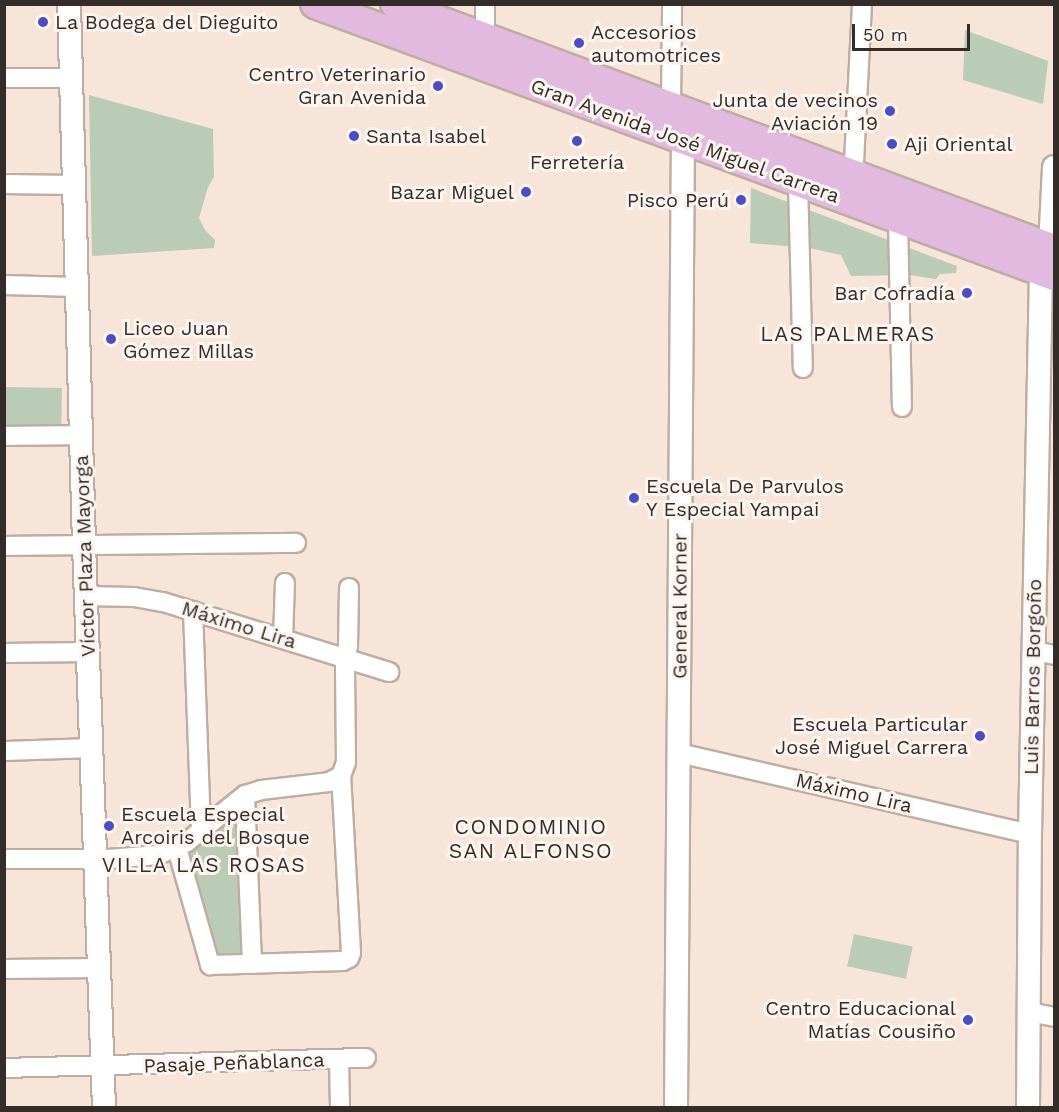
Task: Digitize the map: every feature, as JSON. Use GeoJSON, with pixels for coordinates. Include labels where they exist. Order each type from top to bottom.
{"type":"FeatureCollection","features":[{"type":"Feature","properties":{"kind":"main road","name":"Gran Avenida José Miguel Carrera"},"geometry":{"type":"LineString","coordinates":[[315,4],[798,183],[852,188],[898,219],[1050,261]]}},
{"type":"Feature","properties":{"kind":"main road","name":"Gran Avenida José Miguel Carrera"},"geometry":{"type":"LineString","coordinates":[[395,4],[671,107],[852,188],[1050,261]]}},
{"type":"Feature","properties":{"kind":"street","name":"Víctor Plaza Mayorga"},"geometry":{"type":"LineString","coordinates":[[69,4],[84,544],[104,1107]]}},
{"type":"Feature","properties":{"kind":"street"},"geometry":{"type":"LineString","coordinates":[[485,4],[485,38]]}},
{"type":"Feature","properties":{"kind":"street"},"geometry":{"type":"LineString","coordinates":[[671,107],[672,4]]}},
{"type":"Feature","properties":{"kind":"street"},"geometry":{"type":"LineString","coordinates":[[852,188],[862,4]]}},
{"type":"Feature","properties":{"kind":"street"},"geometry":{"type":"LineString","coordinates":[[4,78],[71,78]]}},
{"type":"Feature","properties":{"kind":"street","name":"General Korner"},"geometry":{"type":"LineString","coordinates":[[671,107],[683,141],[676,1107]]}},
{"type":"Feature","properties":{"kind":"street","name":"Luis Barros Borgoño"},"geometry":{"type":"LineString","coordinates":[[1028,1107],[1030,834],[1044,653],[1050,261],[1054,167]]}},
{"type":"Feature","properties":{"kind":"street"},"geometry":{"type":"LineString","coordinates":[[798,183],[803,368]]}},
{"type":"Feature","properties":{"kind":"street"},"geometry":{"type":"LineString","coordinates":[[4,184],[74,185]]}},
{"type":"Feature","properties":{"kind":"street"},"geometry":{"type":"LineString","coordinates":[[898,219],[902,407]]}},
{"type":"Feature","properties":{"kind":"street"},"geometry":{"type":"LineString","coordinates":[[4,285],[77,287]]}},
{"type":"Feature","properties":{"kind":"street"},"geometry":{"type":"LineString","coordinates":[[4,436],[81,435]]}},
{"type":"Feature","properties":{"kind":"street"},"geometry":{"type":"LineString","coordinates":[[4,546],[296,543]]}},
{"type":"Feature","properties":{"kind":"street"},"geometry":{"type":"LineString","coordinates":[[283,639],[285,583]]}},
{"type":"Feature","properties":{"kind":"street"},"geometry":{"type":"LineString","coordinates":[[177,848],[210,965],[343,961],[349,958],[351,953],[341,776],[346,762],[345,659],[348,646],[349,588]]}},
{"type":"Feature","properties":{"kind":"street","name":"Máximo Lira"},"geometry":{"type":"LineString","coordinates":[[86,596],[134,597],[193,611],[389,672]]}},
{"type":"Feature","properties":{"kind":"street"},"geometry":{"type":"LineString","coordinates":[[193,611],[201,830]]}},
{"type":"Feature","properties":{"kind":"street"},"geometry":{"type":"LineString","coordinates":[[4,653],[88,652]]}},
{"type":"Feature","properties":{"kind":"street"},"geometry":{"type":"LineString","coordinates":[[4,751],[91,748]]}},
{"type":"Feature","properties":{"kind":"street","name":"Máximo Lira"},"geometry":{"type":"LineString","coordinates":[[679,753],[1030,834]]}},
{"type":"Feature","properties":{"kind":"street"},"geometry":{"type":"LineString","coordinates":[[4,859],[150,857],[177,848],[245,795],[261,790],[329,782],[341,776]]}},
{"type":"Feature","properties":{"kind":"street"},"geometry":{"type":"LineString","coordinates":[[245,795],[252,964]]}},
{"type":"Feature","properties":{"kind":"street"},"geometry":{"type":"LineString","coordinates":[[4,969],[99,968]]}},
{"type":"Feature","properties":{"kind":"street"},"geometry":{"type":"LineString","coordinates":[[1029,1012],[1054,1017]]}},
{"type":"Feature","properties":{"kind":"street","name":"Pasaje Peñablanca"},"geometry":{"type":"LineString","coordinates":[[4,1068],[102,1068],[366,1058]]}},
{"type":"Feature","properties":{"kind":"street"},"geometry":{"type":"LineString","coordinates":[[339,1059],[340,1107]]}},
{"type":"Feature","properties":{"kind":"green space"},"geometry":{"type":"Polygon","coordinates":[[[965,30],[1048,61],[1043,104],[963,80],[965,30]]]}},
{"type":"Feature","properties":{"kind":"green space"},"geometry":{"type":"Polygon","coordinates":[[[89,95],[213,129],[214,177],[208,187],[199,218],[205,230],[215,240],[214,248],[92,256],[89,95]]]}},
{"type":"Feature","properties":{"kind":"green space"},"geometry":{"type":"Polygon","coordinates":[[[751,188],[957,266],[956,273],[940,274],[936,279],[909,275],[851,276],[841,255],[809,248],[750,243],[751,188]]]}},
{"type":"Feature","properties":{"kind":"green space"},"geometry":{"type":"Polygon","coordinates":[[[4,387],[62,388],[61,431],[4,430],[4,387]]]}},
{"type":"Feature","properties":{"kind":"green space"},"geometry":{"type":"Polygon","coordinates":[[[241,810],[246,954],[212,959],[185,857],[241,810]]]}},
{"type":"Feature","properties":{"kind":"green space"},"geometry":{"type":"Polygon","coordinates":[[[854,934],[913,946],[906,979],[847,966],[854,934]]]}},
{"type":"Feature","properties":{"kind":"place","name":"La Bodega del Dieguito"},"geometry":{"type":"Point","coordinates":[43,22]}},
{"type":"Feature","properties":{"kind":"place","name":"Accesorios automotrices"},"geometry":{"type":"Point","coordinates":[579,43]}},
{"type":"Feature","properties":{"kind":"place","name":"Centro Veterinario Gran Avenida"},"geometry":{"type":"Point","coordinates":[438,86]}},
{"type":"Feature","properties":{"kind":"place","name":"Junta de vecinos Aviación 19"},"geometry":{"type":"Point","coordinates":[890,111]}},
{"type":"Feature","properties":{"kind":"place","name":"Santa Isabel"},"geometry":{"type":"Point","coordinates":[354,136]}},
{"type":"Feature","properties":{"kind":"place","name":"Ferretería"},"geometry":{"type":"Point","coordinates":[577,141]}},
{"type":"Feature","properties":{"kind":"place","name":"Aji Oriental"},"geometry":{"type":"Point","coordinates":[892,144]}},
{"type":"Feature","properties":{"kind":"place","name":"Bazar Miguel"},"geometry":{"type":"Point","coordinates":[526,192]}},
{"type":"Feature","properties":{"kind":"place","name":"Pisco Perú"},"geometry":{"type":"Point","coordinates":[741,200]}},
{"type":"Feature","properties":{"kind":"place","name":"Bar Cofradía"},"geometry":{"type":"Point","coordinates":[967,293]}},
{"type":"Feature","properties":{"kind":"place","name":"Liceo Juan Gómez Millas"},"geometry":{"type":"Point","coordinates":[111,339]}},
{"type":"Feature","properties":{"kind":"place","name":"Escuela De Parvulos Y Especial Yampai"},"geometry":{"type":"Point","coordinates":[634,498]}},
{"type":"Feature","properties":{"kind":"place","name":"Escuela Particular José Miguel Carrera"},"geometry":{"type":"Point","coordinates":[980,736]}},
{"type":"Feature","properties":{"kind":"place","name":"Escuela Especial Arcoiris del Bosque"},"geometry":{"type":"Point","coordinates":[109,826]}},
{"type":"Feature","properties":{"kind":"place","name":"Centro Educacional Matías Cousiño"},"geometry":{"type":"Point","coordinates":[968,1020]}},
{"type":"Feature","properties":{"kind":"district","name":"LAS PALMERAS"},"geometry":{"type":"Point","coordinates":[848,334]}},
{"type":"Feature","properties":{"kind":"district","name":"CONDOMINIO SAN ALFONSO"},"geometry":{"type":"Point","coordinates":[531,839]}},
{"type":"Feature","properties":{"kind":"district","name":"VILLA LAS ROSAS"},"geometry":{"type":"Point","coordinates":[204,865]}}]}
